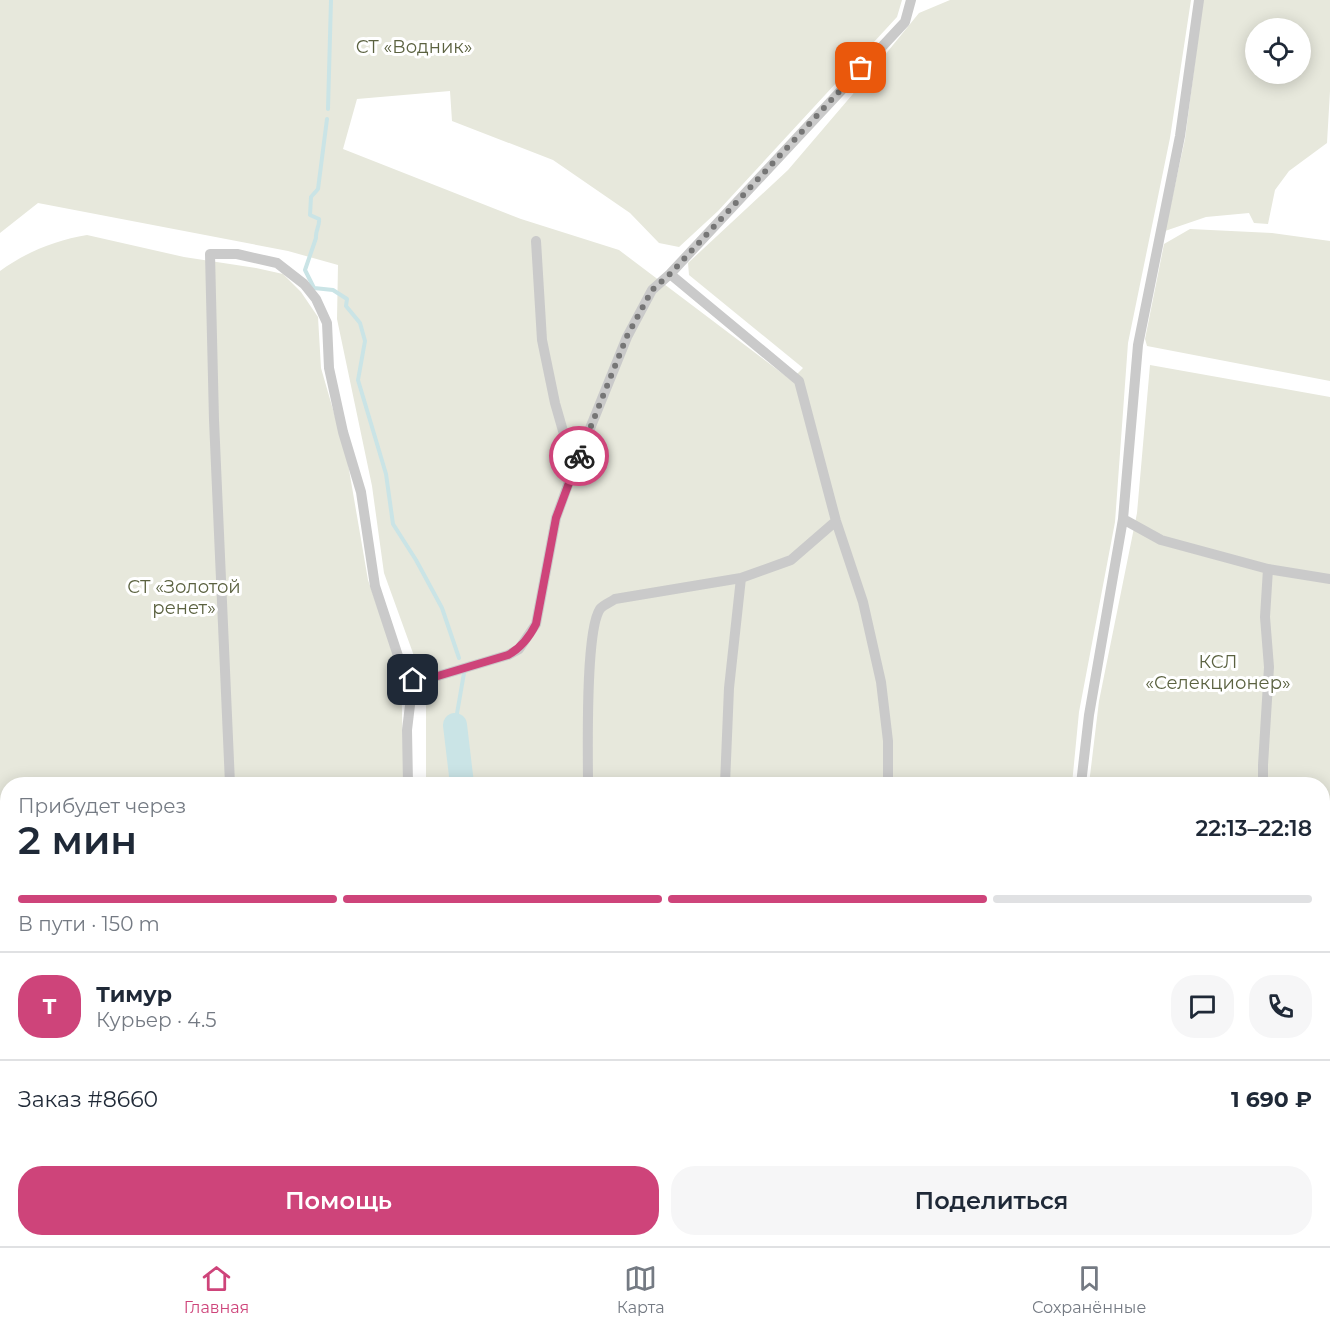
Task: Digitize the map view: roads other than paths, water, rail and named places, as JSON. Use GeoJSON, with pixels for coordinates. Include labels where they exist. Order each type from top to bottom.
{"type":"FeatureCollection","features":[{"type":"Feature","properties":{"kind":"street"},"geometry":{"type":"LineString","coordinates":[[231,777],[214,420],[210,254],[237,254],[277,264],[304,284],[315,299],[327,324],[329,368],[343,432],[361,492],[375,586],[402,668],[413,680],[421,681],[508,655],[519,649],[536,624],[556,518],[579,454],[627,336],[652,290],[670,274],[905,22],[911,0]]}},
{"type":"Feature","properties":{"kind":"street"},"geometry":{"type":"LineString","coordinates":[[1082,777],[1089,715],[1123,519],[1138,345],[1180,136],[1199,0]]}},
{"type":"Feature","properties":{"kind":"street"},"geometry":{"type":"LineString","coordinates":[[536,241],[542,340],[565,438],[579,454]]}},
{"type":"Feature","properties":{"kind":"street"},"geometry":{"type":"LineString","coordinates":[[670,274],[799,381],[836,521],[863,602],[881,682],[888,741],[888,777]]}},
{"type":"Feature","properties":{"kind":"street"},"geometry":{"type":"LineString","coordinates":[[1123,519],[1161,540],[1268,569],[1330,579]]}},
{"type":"Feature","properties":{"kind":"street"},"geometry":{"type":"LineString","coordinates":[[588,777],[593,631],[600,609],[615,599],[741,578],[791,560],[836,521]]}},
{"type":"Feature","properties":{"kind":"street"},"geometry":{"type":"LineString","coordinates":[[1263,777],[1269,667],[1265,617],[1268,569]]}},
{"type":"Feature","properties":{"kind":"street"},"geometry":{"type":"LineString","coordinates":[[725,777],[729,688],[741,578]]}},
{"type":"Feature","properties":{"kind":"street"},"geometry":{"type":"LineString","coordinates":[[408,777],[407,730],[413,680]]}},
{"type":"Feature","properties":{"kind":"waterway"},"geometry":{"type":"LineString","coordinates":[[328,109],[331,0]]}},
{"type":"Feature","properties":{"kind":"waterway"},"geometry":{"type":"LineString","coordinates":[[327,119],[318,189],[311,197],[310,215],[319,219],[319,224],[305,270],[314,288],[333,290],[347,299],[346,306],[360,323],[365,341],[358,380],[386,474],[393,524],[442,608],[459,658]]}},
{"type":"Feature","properties":{"kind":"waterway"},"geometry":{"type":"LineString","coordinates":[[455,725],[464,673]]}},
{"type":"Feature","properties":{"kind":"waterway"},"geometry":{"type":"LineString","coordinates":[[455,725],[461,777]]}},
{"type":"Feature","properties":{"kind":"park label","name":"СТ «Водник»"},"geometry":{"type":"Point","coordinates":[414,47]}},
{"type":"Feature","properties":{"kind":"park label","name":"СТ «Золотой ренет»"},"geometry":{"type":"Point","coordinates":[184,597]}},
{"type":"Feature","properties":{"kind":"park label","name":"КСЛ «Селекционер»"},"geometry":{"type":"Point","coordinates":[1218,672]}}]}
